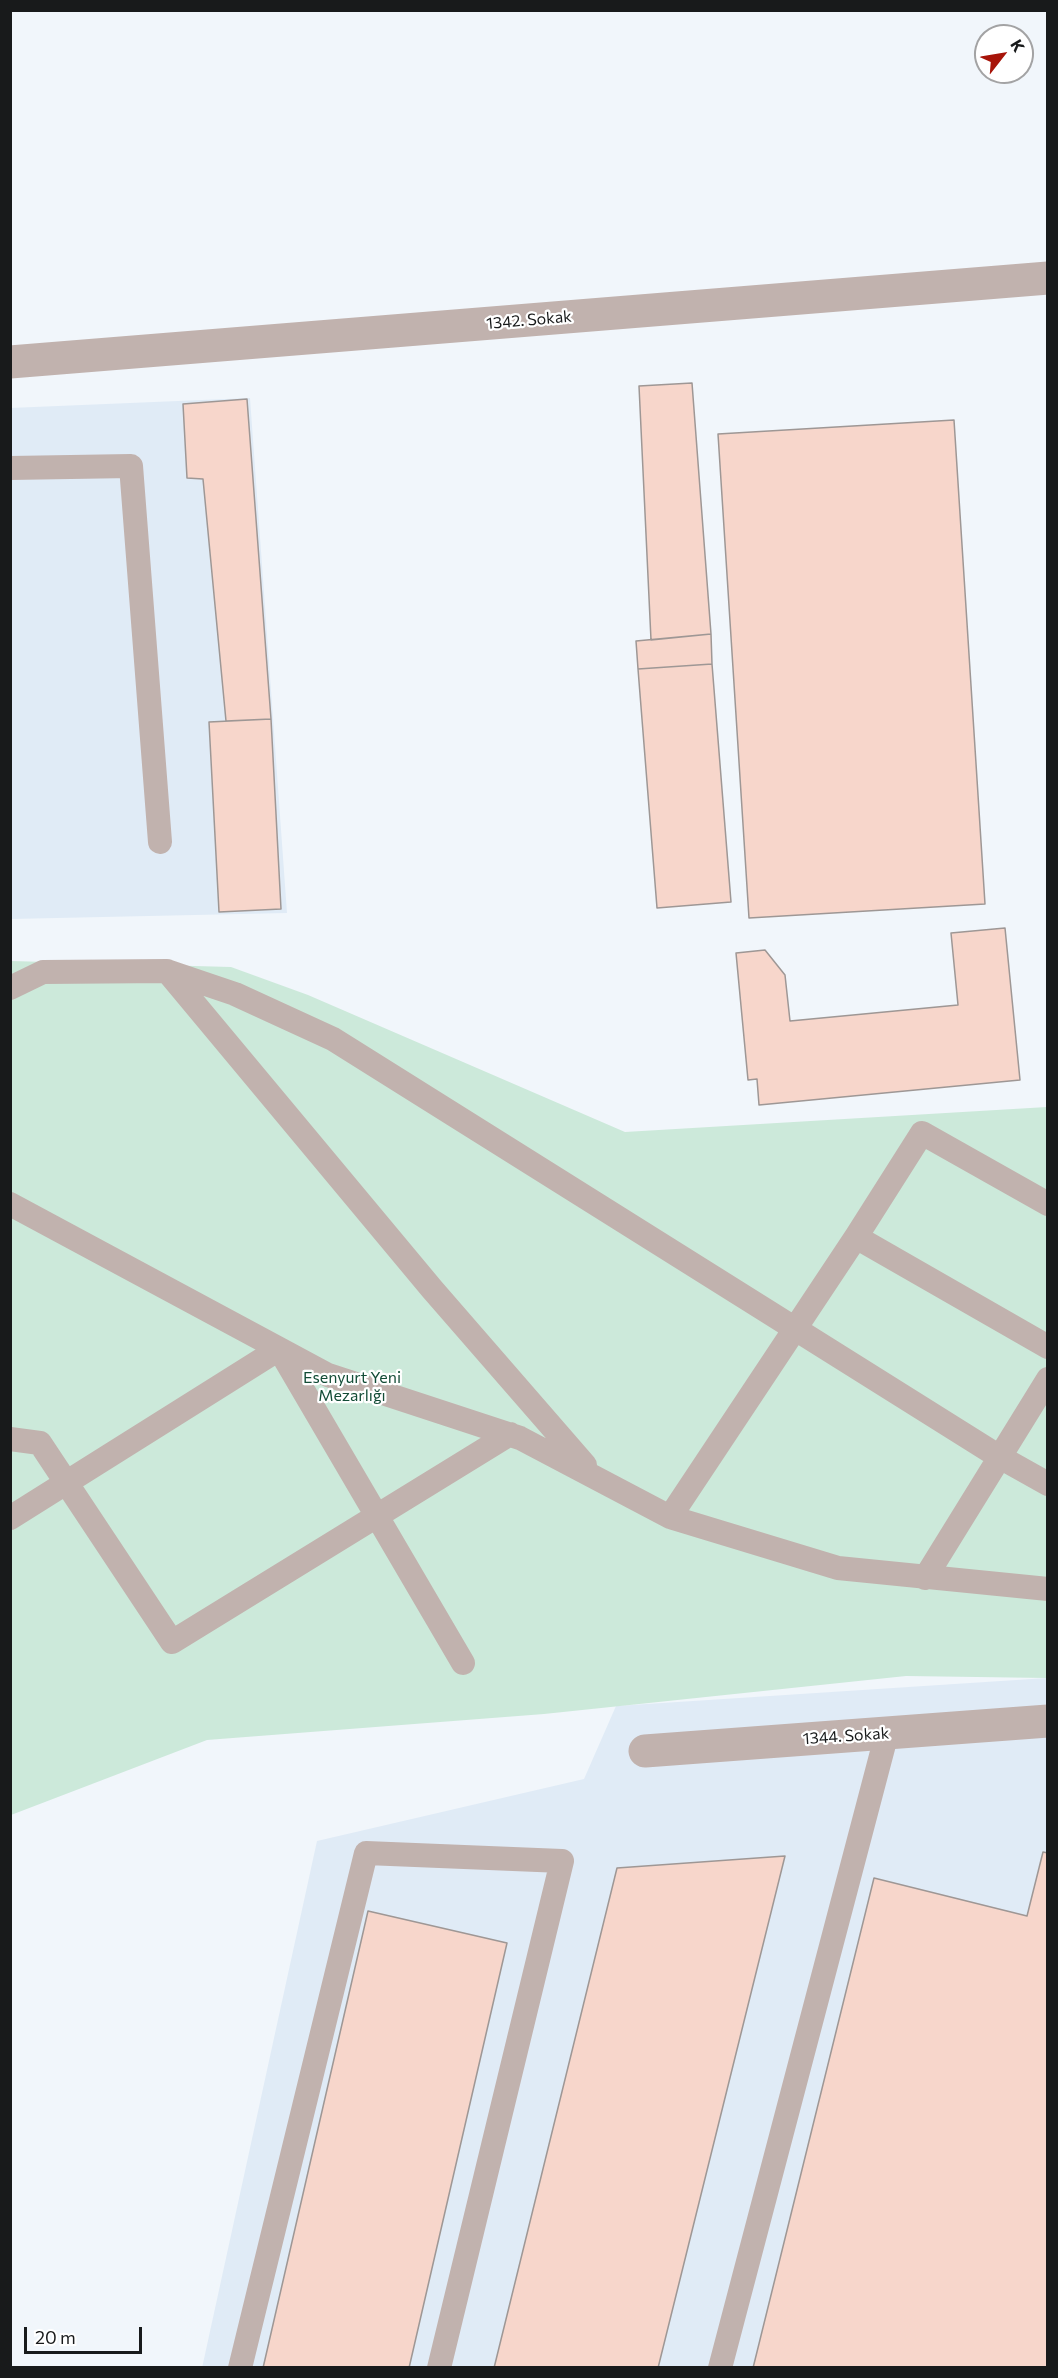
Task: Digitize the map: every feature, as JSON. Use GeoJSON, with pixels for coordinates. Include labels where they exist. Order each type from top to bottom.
{"type":"FeatureCollection","features":[{"type":"Feature","properties":{"kind":"street","name":"1342. Sokak"},"geometry":{"type":"LineString","coordinates":[[10,362],[1047,278]]}},
{"type":"Feature","properties":{"kind":"street","name":"1344. Sokak"},"geometry":{"type":"LineString","coordinates":[[645,1751],[1047,1721]]}},
{"type":"Feature","properties":{"kind":"lane"},"geometry":{"type":"LineString","coordinates":[[10,468],[131,466],[160,842]]}},
{"type":"Feature","properties":{"kind":"lane"},"geometry":{"type":"LineString","coordinates":[[10,988],[43,972],[167,971],[235,994],[333,1039],[998,1456],[1047,1484]]}},
{"type":"Feature","properties":{"kind":"lane"},"geometry":{"type":"LineString","coordinates":[[167,971],[432,1289],[594,1475]]}},
{"type":"Feature","properties":{"kind":"lane"},"geometry":{"type":"LineString","coordinates":[[670,1517],[856,1237],[922,1133],[1047,1204]]}},
{"type":"Feature","properties":{"kind":"lane"},"geometry":{"type":"LineString","coordinates":[[10,1204],[328,1375],[510,1434],[594,1475],[670,1517],[838,1568],[1047,1589]]}},
{"type":"Feature","properties":{"kind":"lane"},"geometry":{"type":"LineString","coordinates":[[856,1237],[1047,1347]]}},
{"type":"Feature","properties":{"kind":"lane"},"geometry":{"type":"LineString","coordinates":[[10,1518],[279,1349]]}},
{"type":"Feature","properties":{"kind":"lane"},"geometry":{"type":"LineString","coordinates":[[279,1349],[463,1663]]}},
{"type":"Feature","properties":{"kind":"lane"},"geometry":{"type":"LineString","coordinates":[[925,1578],[1047,1378]]}},
{"type":"Feature","properties":{"kind":"lane"},"geometry":{"type":"LineString","coordinates":[[10,1439],[40,1443],[172,1641],[378,1517],[510,1434]]}},
{"type":"Feature","properties":{"kind":"lane"},"geometry":{"type":"LineString","coordinates":[[720,2367],[887,1733]]}},
{"type":"Feature","properties":{"kind":"lane"},"geometry":{"type":"LineString","coordinates":[[240,2367],[366,1854],[562,1861],[439,2367]]}},
{"type":"Feature","properties":{"kind":"shaded area"},"geometry":{"type":"Polygon","coordinates":[[[250,398],[287,913],[11,919],[10,408],[250,398]]]}},
{"type":"Feature","properties":{"kind":"shaded area"},"geometry":{"type":"Polygon","coordinates":[[[1047,1678],[1047,2367],[202,2368],[317,1841],[584,1779],[616,1706],[1047,1678]]]}},
{"type":"Feature","properties":{"kind":"green space","name":"Esenyurt Yeni Mezarlığı"},"geometry":{"type":"Polygon","coordinates":[[[11,961],[231,967],[308,995],[625,1132],[1047,1107],[1047,1678],[906,1676],[544,1714],[207,1740],[11,1815],[11,961]]]}},
{"type":"Feature","properties":{"kind":"building"},"geometry":{"type":"Polygon","coordinates":[[[692,383],[711,634],[651,640],[639,386],[692,383]]]}},
{"type":"Feature","properties":{"kind":"building"},"geometry":{"type":"Polygon","coordinates":[[[247,399],[271,719],[226,721],[203,479],[187,478],[183,404],[247,399]]]}},
{"type":"Feature","properties":{"kind":"building"},"geometry":{"type":"Polygon","coordinates":[[[954,420],[985,904],[749,918],[718,434],[954,420]]]}},
{"type":"Feature","properties":{"kind":"building"},"geometry":{"type":"Polygon","coordinates":[[[711,634],[712,664],[638,669],[636,641],[711,634]]]}},
{"type":"Feature","properties":{"kind":"building"},"geometry":{"type":"Polygon","coordinates":[[[712,664],[731,902],[657,908],[638,669],[712,664]]]}},
{"type":"Feature","properties":{"kind":"building"},"geometry":{"type":"Polygon","coordinates":[[[271,719],[281,909],[219,912],[209,722],[271,719]]]}},
{"type":"Feature","properties":{"kind":"building"},"geometry":{"type":"Polygon","coordinates":[[[1005,928],[1020,1080],[759,1105],[757,1079],[748,1080],[736,953],[765,950],[785,975],[790,1021],[958,1005],[951,933],[1005,928]]]}},
{"type":"Feature","properties":{"kind":"building"},"geometry":{"type":"Polygon","coordinates":[[[1043,1852],[1048,1853],[1048,2368],[753,2368],[874,1878],[1027,1916],[1043,1852]]]}},
{"type":"Feature","properties":{"kind":"building"},"geometry":{"type":"Polygon","coordinates":[[[785,1856],[658,2368],[494,2368],[617,1868],[785,1856]]]}},
{"type":"Feature","properties":{"kind":"building"},"geometry":{"type":"Polygon","coordinates":[[[368,1911],[507,1943],[409,2368],[263,2368],[368,1911]]]}}]}
